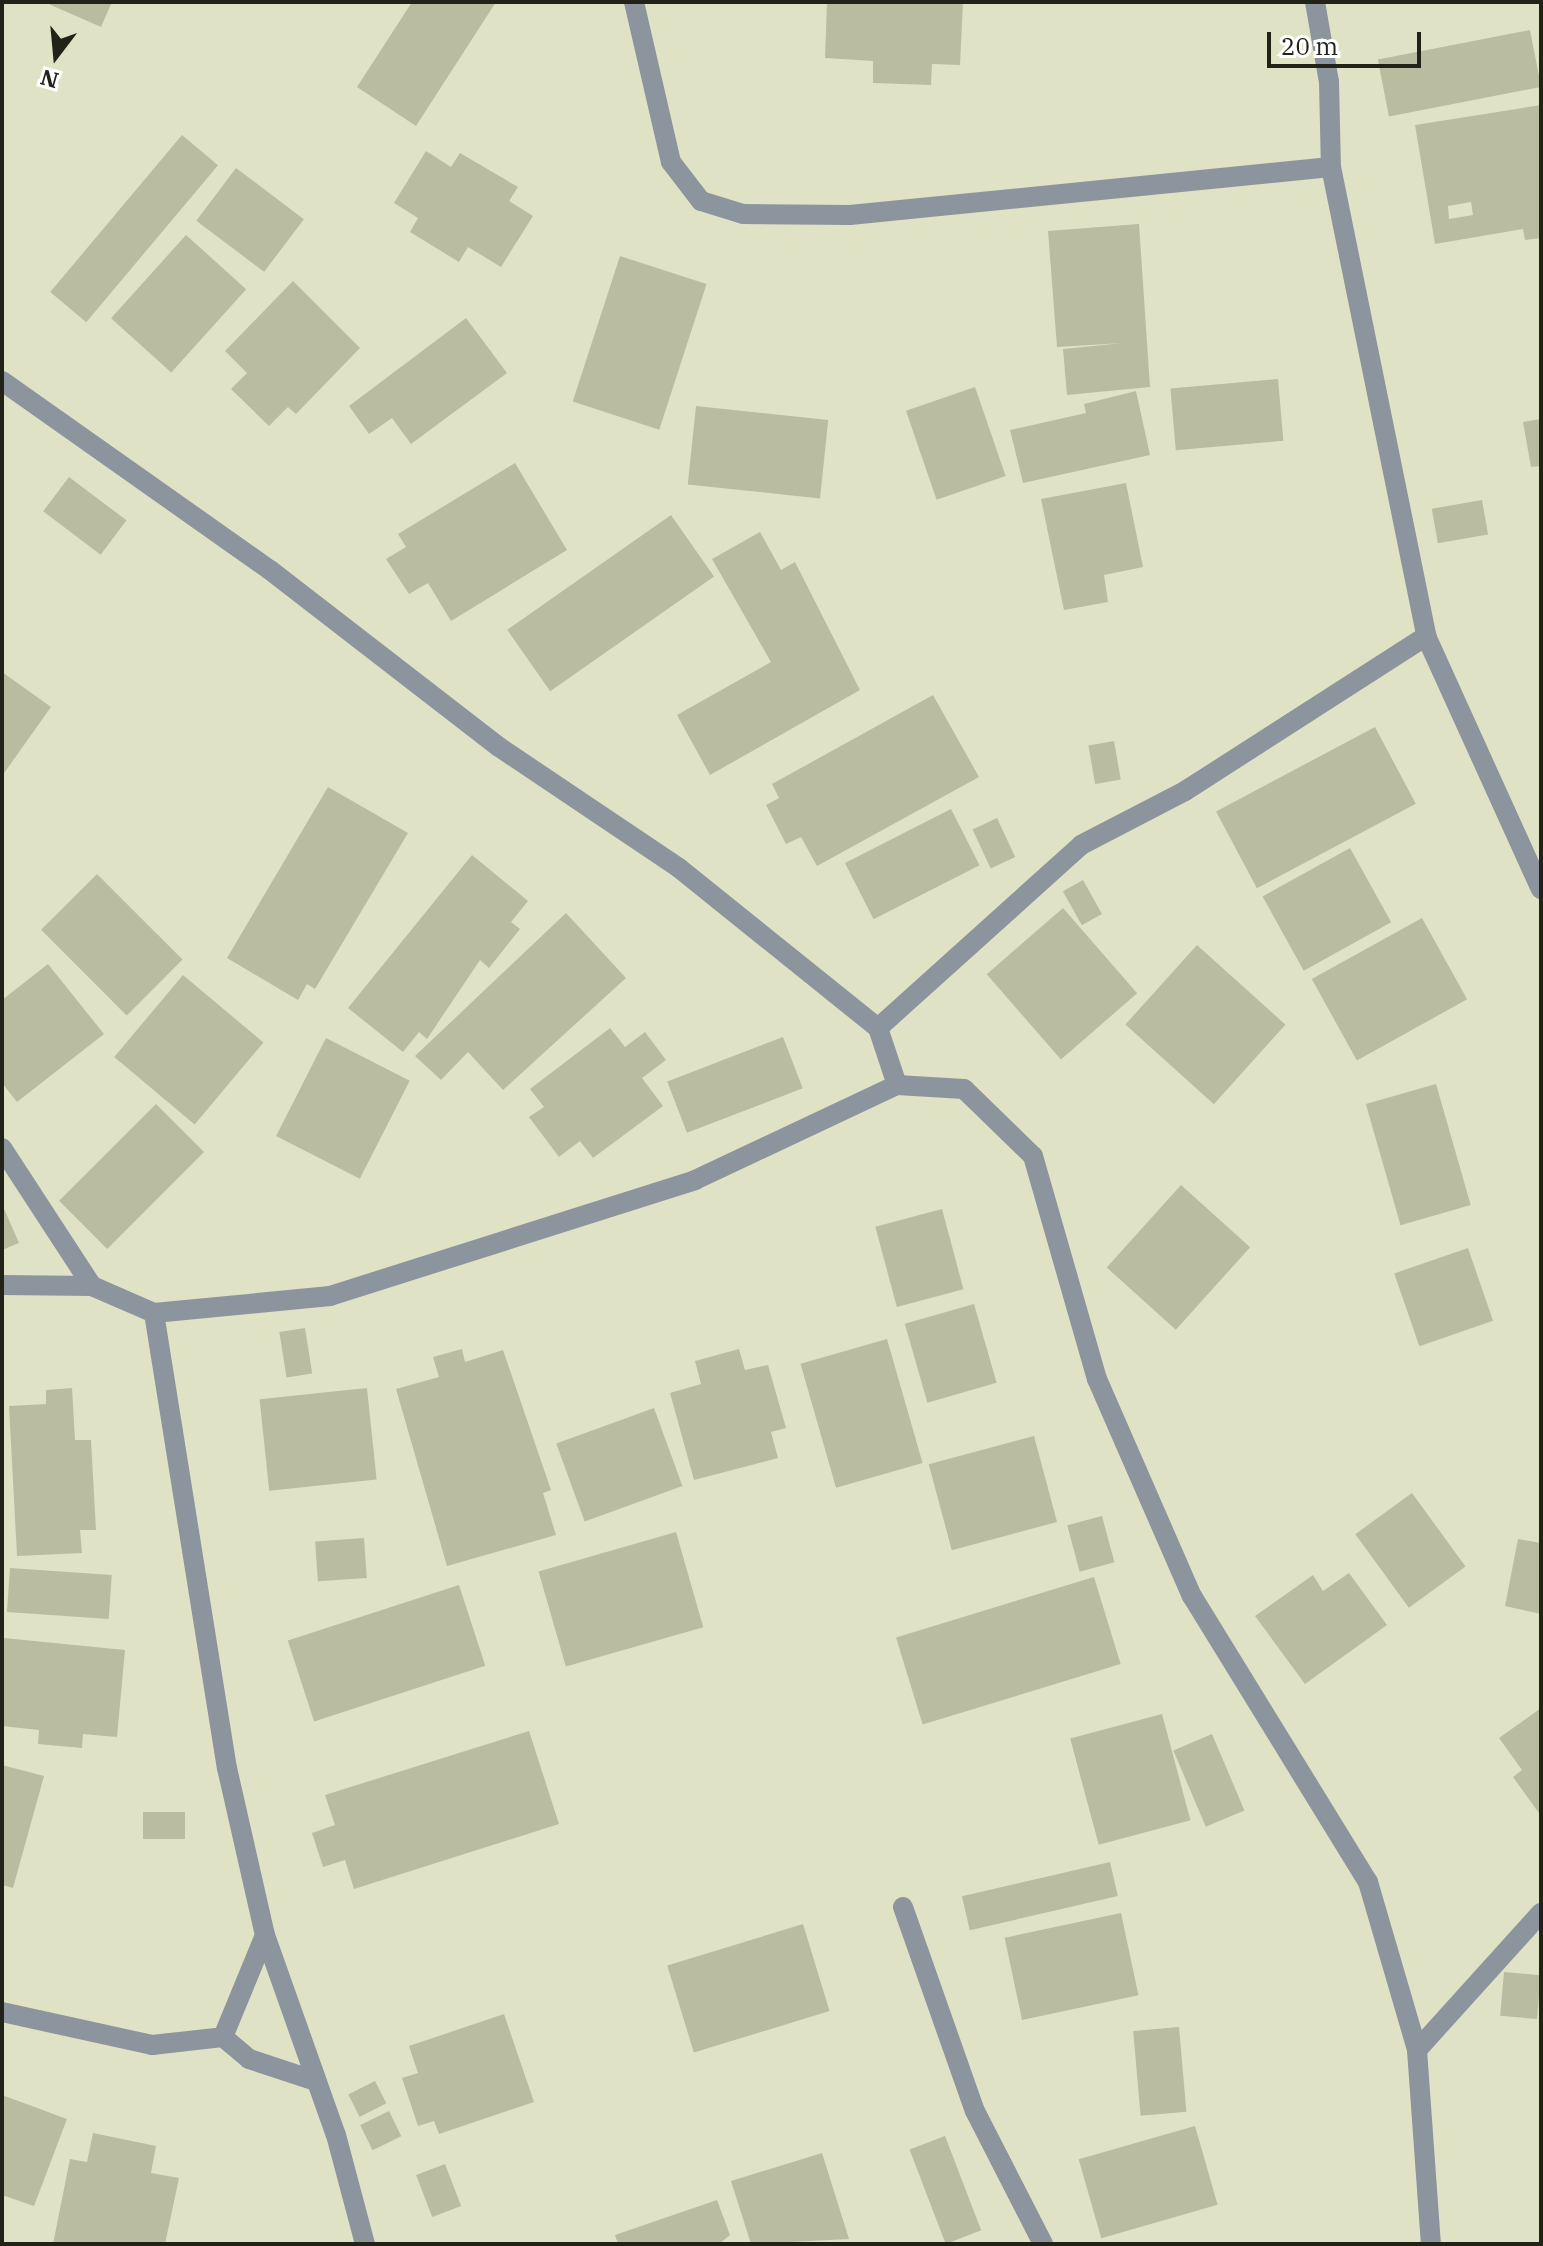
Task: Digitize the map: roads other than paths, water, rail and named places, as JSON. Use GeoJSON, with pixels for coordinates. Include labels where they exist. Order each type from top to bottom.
{"type":"FeatureCollection","features":[{"type":"Feature","properties":{"kind":"street"},"geometry":{"type":"LineString","coordinates":[[634,2],[671,162],[701,201],[743,214],[850,215],[1331,167]]}},
{"type":"Feature","properties":{"kind":"street"},"geometry":{"type":"LineString","coordinates":[[1315,2],[1329,82],[1331,167],[1426,636],[1541,889]]}},
{"type":"Feature","properties":{"kind":"street"},"geometry":{"type":"LineString","coordinates":[[2,381],[270,570],[499,747],[679,868],[878,1028],[897,1085]]}},
{"type":"Feature","properties":{"kind":"street"},"geometry":{"type":"LineString","coordinates":[[878,1028],[1081,845],[1185,791],[1426,636]]}},
{"type":"Feature","properties":{"kind":"street"},"geometry":{"type":"LineString","coordinates":[[2,1285],[92,1286],[154,1313],[330,1296],[559,1229],[695,1180],[897,1085],[964,1089],[1033,1156],[1097,1379],[1192,1596],[1368,1882],[1417,2050],[1431,2244]]}},
{"type":"Feature","properties":{"kind":"street"},"geometry":{"type":"LineString","coordinates":[[2,1148],[92,1286]]}},
{"type":"Feature","properties":{"kind":"street"},"geometry":{"type":"LineString","coordinates":[[154,1313],[227,1768],[265,1935],[365,2244]]}},
{"type":"Feature","properties":{"kind":"street"},"geometry":{"type":"LineString","coordinates":[[903,1907],[975,2111],[1043,2244]]}},
{"type":"Feature","properties":{"kind":"street"},"geometry":{"type":"LineString","coordinates":[[1417,2050],[1541,1913]]}},
{"type":"Feature","properties":{"kind":"street"},"geometry":{"type":"LineString","coordinates":[[223,2037],[265,1935]]}},
{"type":"Feature","properties":{"kind":"street"},"geometry":{"type":"LineString","coordinates":[[2,2012],[152,2045],[223,2037],[249,2059],[313,2080]]}}]}
